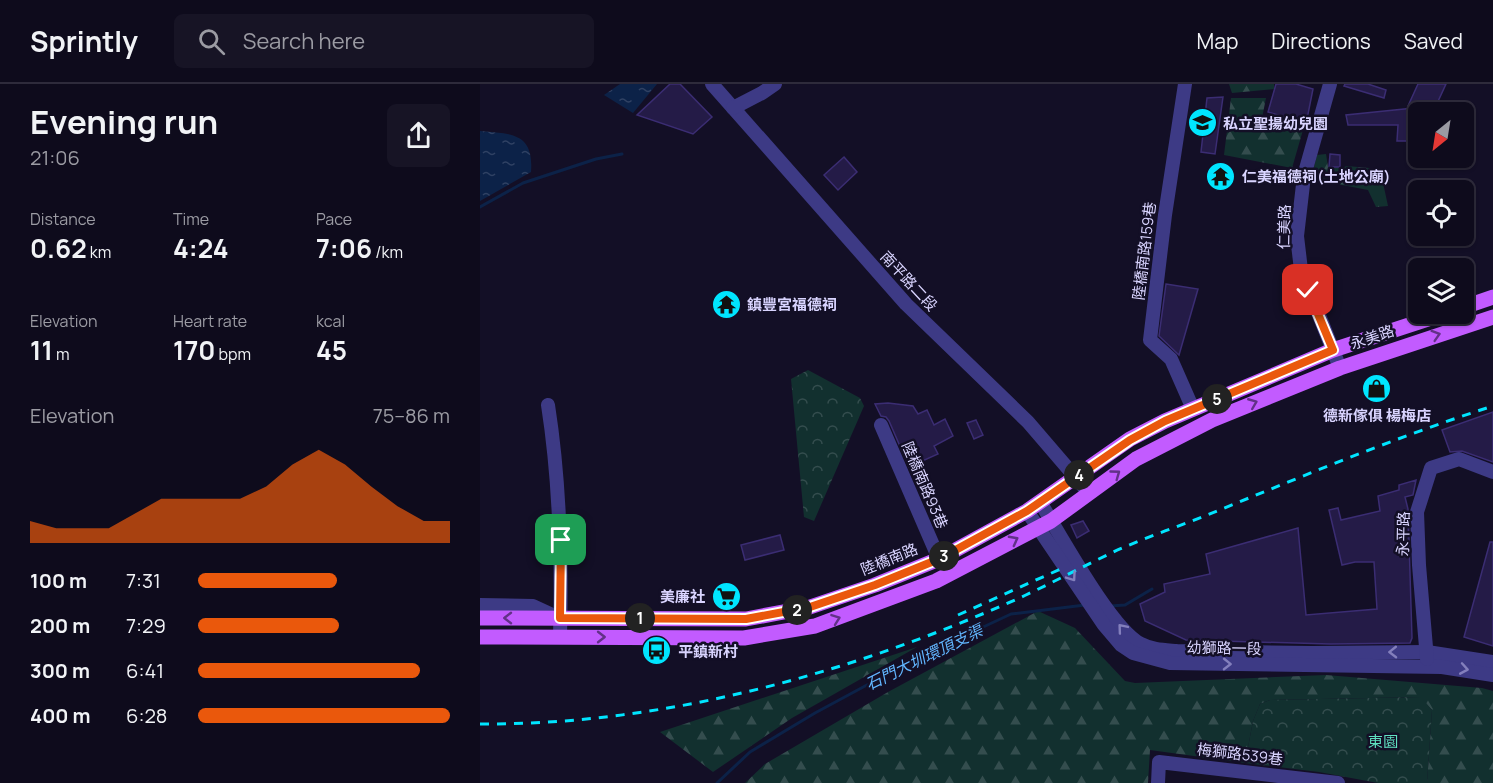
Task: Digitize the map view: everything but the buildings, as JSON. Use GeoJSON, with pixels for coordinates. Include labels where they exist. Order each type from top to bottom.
{"type":"FeatureCollection","features":[{"type":"Feature","properties":{"kind":"main road"},"geometry":{"type":"LineString","coordinates":[[1474,304],[1493,297]]}},
{"type":"Feature","properties":{"kind":"main road","name":"永美路"},"geometry":{"type":"LineString","coordinates":[[1089,493],[1136,459],[1199,426],[1340,368],[1493,317]]}},
{"type":"Feature","properties":{"kind":"main road","name":"永美路"},"geometry":{"type":"LineString","coordinates":[[1192,409],[1333,350],[1412,324]]}},
{"type":"Feature","properties":{"kind":"main road","name":"陸橋南路"},"geometry":{"type":"LineString","coordinates":[[480,618],[746,619],[810,607],[875,585],[939,559],[1034,506],[1130,440],[1192,409]]}},
{"type":"Feature","properties":{"kind":"main road"},"geometry":{"type":"LineString","coordinates":[[480,637],[744,638],[815,626],[936,581],[1045,524],[1089,493]]}},
{"type":"Feature","properties":{"kind":"street","name":"南平路二段"},"geometry":{"type":"LineString","coordinates":[[712,84],[906,304],[1028,422],[1089,493]]}},
{"type":"Feature","properties":{"kind":"street"},"geometry":{"type":"LineString","coordinates":[[733,108],[775,84]]}},
{"type":"Feature","properties":{"kind":"street","name":"陸橋南路159巷"},"geometry":{"type":"LineString","coordinates":[[1185,84],[1149,340],[1171,359],[1192,409]]}},
{"type":"Feature","properties":{"kind":"street","name":"仁美路"},"geometry":{"type":"LineString","coordinates":[[1330,84],[1304,176],[1297,236],[1301,270],[1340,368]]}},
{"type":"Feature","properties":{"kind":"street"},"geometry":{"type":"LineString","coordinates":[[548,405],[561,540],[560,637]]}},
{"type":"Feature","properties":{"kind":"street","name":"陸橋南路93巷"},"geometry":{"type":"LineString","coordinates":[[881,425],[939,559]]}},
{"type":"Feature","properties":{"kind":"street","name":"永平路"},"geometry":{"type":"LineString","coordinates":[[1426,667],[1427,652],[1417,512],[1431,468],[1459,459],[1493,472]]}},
{"type":"Feature","properties":{"kind":"street","name":"幼獅路一段"},"geometry":{"type":"LineString","coordinates":[[1034,506],[1104,625],[1121,645],[1133,653],[1170,663],[1454,668],[1493,675]]}},
{"type":"Feature","properties":{"kind":"street","name":"幼獅路一段"},"geometry":{"type":"LineString","coordinates":[[1045,524],[1113,618],[1128,636],[1141,645],[1158,650],[1188,651],[1427,652],[1493,662]]}},
{"type":"Feature","properties":{"kind":"street","name":"陸橋南路"},"geometry":{"type":"LineString","coordinates":[[480,605],[533,606],[560,618]]}},
{"type":"Feature","properties":{"kind":"street","name":"梅獅路539巷"},"geometry":{"type":"LineString","coordinates":[[1158,783],[1159,762],[1338,783]]}},
{"type":"Feature","properties":{"kind":"green space"},"geometry":{"type":"Polygon","coordinates":[[[1229,84],[1274,84],[1274,89],[1232,93],[1229,84]]]}},
{"type":"Feature","properties":{"kind":"green space"},"geometry":{"type":"Polygon","coordinates":[[[1231,98],[1266,98],[1262,118],[1303,130],[1292,168],[1224,155],[1231,98]]]}},
{"type":"Feature","properties":{"kind":"green space"},"geometry":{"type":"Polygon","coordinates":[[[1326,154],[1328,167],[1380,169],[1388,206],[1376,207],[1368,190],[1337,184],[1312,175],[1317,155],[1326,154]]]}},
{"type":"Feature","properties":{"kind":"green space"},"geometry":{"type":"Polygon","coordinates":[[[808,370],[860,398],[864,406],[814,521],[804,517],[791,379],[808,370]]]}},
{"type":"Feature","properties":{"kind":"green space"},"geometry":{"type":"Polygon","coordinates":[[[1038,611],[1075,628],[1125,681],[1135,683],[1326,675],[1482,688],[1493,691],[1493,783],[1427,783],[1432,710],[1420,697],[1270,700],[1260,704],[1253,721],[1245,763],[1150,750],[1148,783],[745,783],[765,764],[888,692],[1038,611]]]}},
{"type":"Feature","properties":{"kind":"green space"},"geometry":{"type":"Polygon","coordinates":[[[917,647],[792,718],[713,772],[660,732],[917,647]]]}},
{"type":"Feature","properties":{"kind":"green space","name":"東園"},"geometry":{"type":"Polygon","coordinates":[[[1421,697],[1432,710],[1427,783],[1378,783],[1319,772],[1245,763],[1253,721],[1260,704],[1270,700],[1421,697]]]}},
{"type":"Feature","properties":{"kind":"water"},"geometry":{"type":"Polygon","coordinates":[[[620,84],[657,84],[633,113],[604,95],[620,84]]]}},
{"type":"Feature","properties":{"kind":"water"},"geometry":{"type":"Polygon","coordinates":[[[480,131],[511,135],[524,142],[529,149],[531,172],[480,201],[480,131]]]}},
{"type":"Feature","properties":{"kind":"waterway"},"geometry":{"type":"LineString","coordinates":[[480,207],[523,183],[596,159],[622,154]]}},
{"type":"Feature","properties":{"kind":"waterway","name":"石門大圳環頂支渠"},"geometry":{"type":"LineString","coordinates":[[1110,606],[1125,605],[1152,589]]}},
{"type":"Feature","properties":{"kind":"waterway","name":"石門大圳環頂支渠"},"geometry":{"type":"LineString","coordinates":[[717,783],[750,752],[815,713],[917,658],[1011,614],[1085,605]]}},
{"type":"Feature","properties":{"kind":"railway"},"geometry":{"type":"LineString","coordinates":[[480,724],[549,722],[686,705],[821,672],[951,627],[1015,600],[1134,543],[1388,443],[1493,406]]}},
{"type":"Feature","properties":{"kind":"railway"},"geometry":{"type":"LineString","coordinates":[[958,615],[1065,567]]}},
{"type":"Feature","properties":{"kind":"place","name":"私立聖揚幼兒園"},"geometry":{"type":"Point","coordinates":[1202,123]}},
{"type":"Feature","properties":{"kind":"place","name":"仁美福德祠(土地公廟)"},"geometry":{"type":"Point","coordinates":[1221,176]}},
{"type":"Feature","properties":{"kind":"place","name":"鎮豐宮福德祠"},"geometry":{"type":"Point","coordinates":[726,304]}},
{"type":"Feature","properties":{"kind":"place","name":"德新傢俱 楊梅店"},"geometry":{"type":"Point","coordinates":[1377,388]}},
{"type":"Feature","properties":{"kind":"place","name":"美廉社"},"geometry":{"type":"Point","coordinates":[726,596]}},
{"type":"Feature","properties":{"kind":"place","name":"平鎮新村"},"geometry":{"type":"Point","coordinates":[657,651]}},
{"type":"Feature","properties":{"kind":"route"},"geometry":{"type":"LineString","coordinates":[[561,540],[560,618],[746,619],[810,607],[875,585],[939,559],[1027,511],[1130,440],[1165,421],[1333,350],[1308,290]]}}]}
